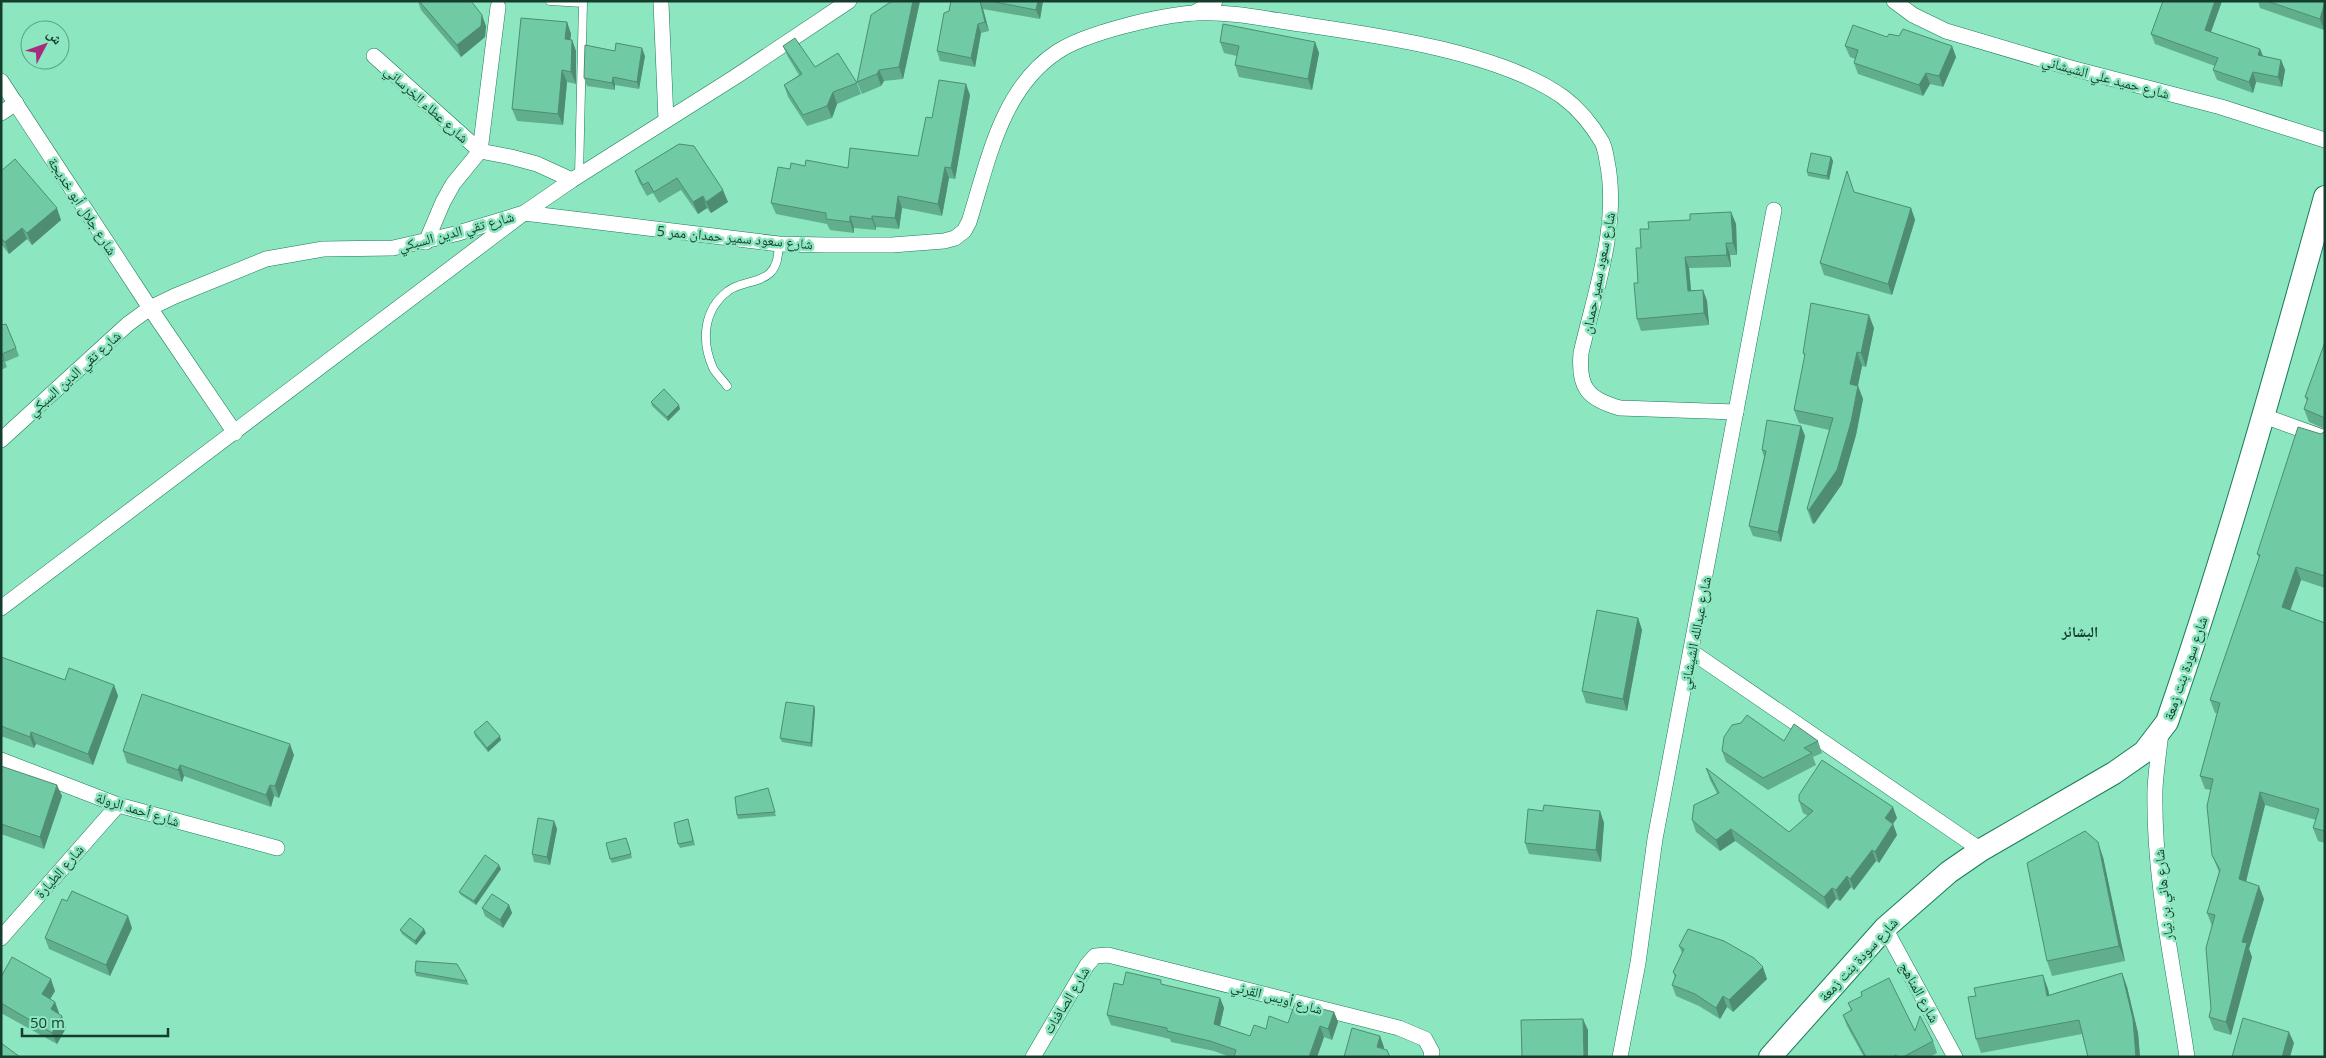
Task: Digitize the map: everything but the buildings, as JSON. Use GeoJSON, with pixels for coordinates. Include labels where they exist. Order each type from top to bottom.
{"type":"FeatureCollection","features":[{"type":"Feature","properties":{"kind":"street","name":"شارع تقي الدين السبكي"},"geometry":{"type":"LineString","coordinates":[[1,440],[128,324],[150,308],[232,271],[266,259],[322,249],[393,248],[426,242],[524,213],[575,178],[850,1]]}},
{"type":"Feature","properties":{"kind":"street","name":"شارع سعود سمير حمدان"},"geometry":{"type":"LineString","coordinates":[[1194,13],[1215,1]]}},
{"type":"Feature","properties":{"kind":"street","name":"شارع حميد علي الشيشاني"},"geometry":{"type":"LineString","coordinates":[[1894,1],[1913,15],[1946,31],[2070,68],[2221,107],[2325,140]]}},
{"type":"Feature","properties":{"kind":"street"},"geometry":{"type":"LineString","coordinates":[[661,3],[666,120]]}},
{"type":"Feature","properties":{"kind":"street"},"geometry":{"type":"LineString","coordinates":[[480,151],[498,7]]}},
{"type":"Feature","properties":{"kind":"street","name":"شارع سعود سمير حمدان"},"geometry":{"type":"LineString","coordinates":[[969,222],[1004,116],[1026,80],[1042,64],[1077,41],[1137,23],[1194,13],[1220,13],[1333,29],[1443,50],[1500,67],[1539,83],[1563,97],[1583,114],[1604,144],[1611,201],[1607,239],[1581,353],[1580,369],[1584,386],[1602,403],[1620,408],[1736,412]]}},
{"type":"Feature","properties":{"kind":"street","name":"شارع عطاء الخرساني"},"geometry":{"type":"LineString","coordinates":[[374,56],[480,151],[537,164],[575,178]]}},
{"type":"Feature","properties":{"kind":"street"},"geometry":{"type":"LineString","coordinates":[[1,81],[16,103],[1,114]]}},
{"type":"Feature","properties":{"kind":"street","name":"شارع جلال أبو خديجة"},"geometry":{"type":"LineString","coordinates":[[16,103],[150,308],[235,433]]}},
{"type":"Feature","properties":{"kind":"street","name":"شارع عطاء الخرساني"},"geometry":{"type":"LineString","coordinates":[[426,242],[453,184],[480,151]]}},
{"type":"Feature","properties":{"kind":"street","name":"شارع سودة بنت زمعة"},"geometry":{"type":"LineString","coordinates":[[1770,1057],[1885,928],[1949,872],[1981,850],[2114,773],[2144,752],[2161,732],[2167,722],[2195,641],[2264,416],[2325,197]]}},
{"type":"Feature","properties":{"kind":"street","name":"شارع عبدالله الشيشاني"},"geometry":{"type":"LineString","coordinates":[[1620,1057],[1638,963],[1655,839],[1692,652],[1774,210]]}},
{"type":"Feature","properties":{"kind":"street"},"geometry":{"type":"LineString","coordinates":[[1,608],[524,213]]}},
{"type":"Feature","properties":{"kind":"street","name":"شارع سعود سمير حمدان ممر 5"},"geometry":{"type":"LineString","coordinates":[[524,213],[779,244],[927,244],[955,238],[964,232],[969,222]]}},
{"type":"Feature","properties":{"kind":"street"},"geometry":{"type":"LineString","coordinates":[[2264,416],[2325,438]]}},
{"type":"Feature","properties":{"kind":"street"},"geometry":{"type":"LineString","coordinates":[[1692,652],[1981,850]]}},
{"type":"Feature","properties":{"kind":"street","name":"شارع هاني بن نيار"},"geometry":{"type":"LineString","coordinates":[[2161,732],[2155,789],[2158,852],[2167,934],[2187,1057]]}},
{"type":"Feature","properties":{"kind":"street","name":"شارع أحمد الرولة"},"geometry":{"type":"LineString","coordinates":[[1,760],[118,805],[277,848]]}},
{"type":"Feature","properties":{"kind":"street","name":"شارع الطيارة"},"geometry":{"type":"LineString","coordinates":[[1,938],[118,805]]}},
{"type":"Feature","properties":{"kind":"street","name":"شارع المناهج"},"geometry":{"type":"LineString","coordinates":[[1885,928],[1955,1057]]}},
{"type":"Feature","properties":{"kind":"street","name":"شارع الصافنات"},"geometry":{"type":"LineString","coordinates":[[1033,1057],[1087,965],[1095,956],[1108,954]]}},
{"type":"Feature","properties":{"kind":"street","name":"شارع أويس القرني"},"geometry":{"type":"LineString","coordinates":[[1108,954],[1399,1028],[1425,1039],[1432,1052],[1431,1057]]}},
{"type":"Feature","properties":{"kind":"lane"},"geometry":{"type":"LineString","coordinates":[[550,1],[583,3],[575,178]]}},
{"type":"Feature","properties":{"kind":"lane"},"geometry":{"type":"LineString","coordinates":[[727,386],[714,369],[708,347],[705,327],[712,307],[728,290],[769,274],[778,261],[779,244]]}},
{"type":"Feature","properties":{"kind":"district","name":"البشائر"},"geometry":{"type":"Point","coordinates":[2080,631]}}]}
